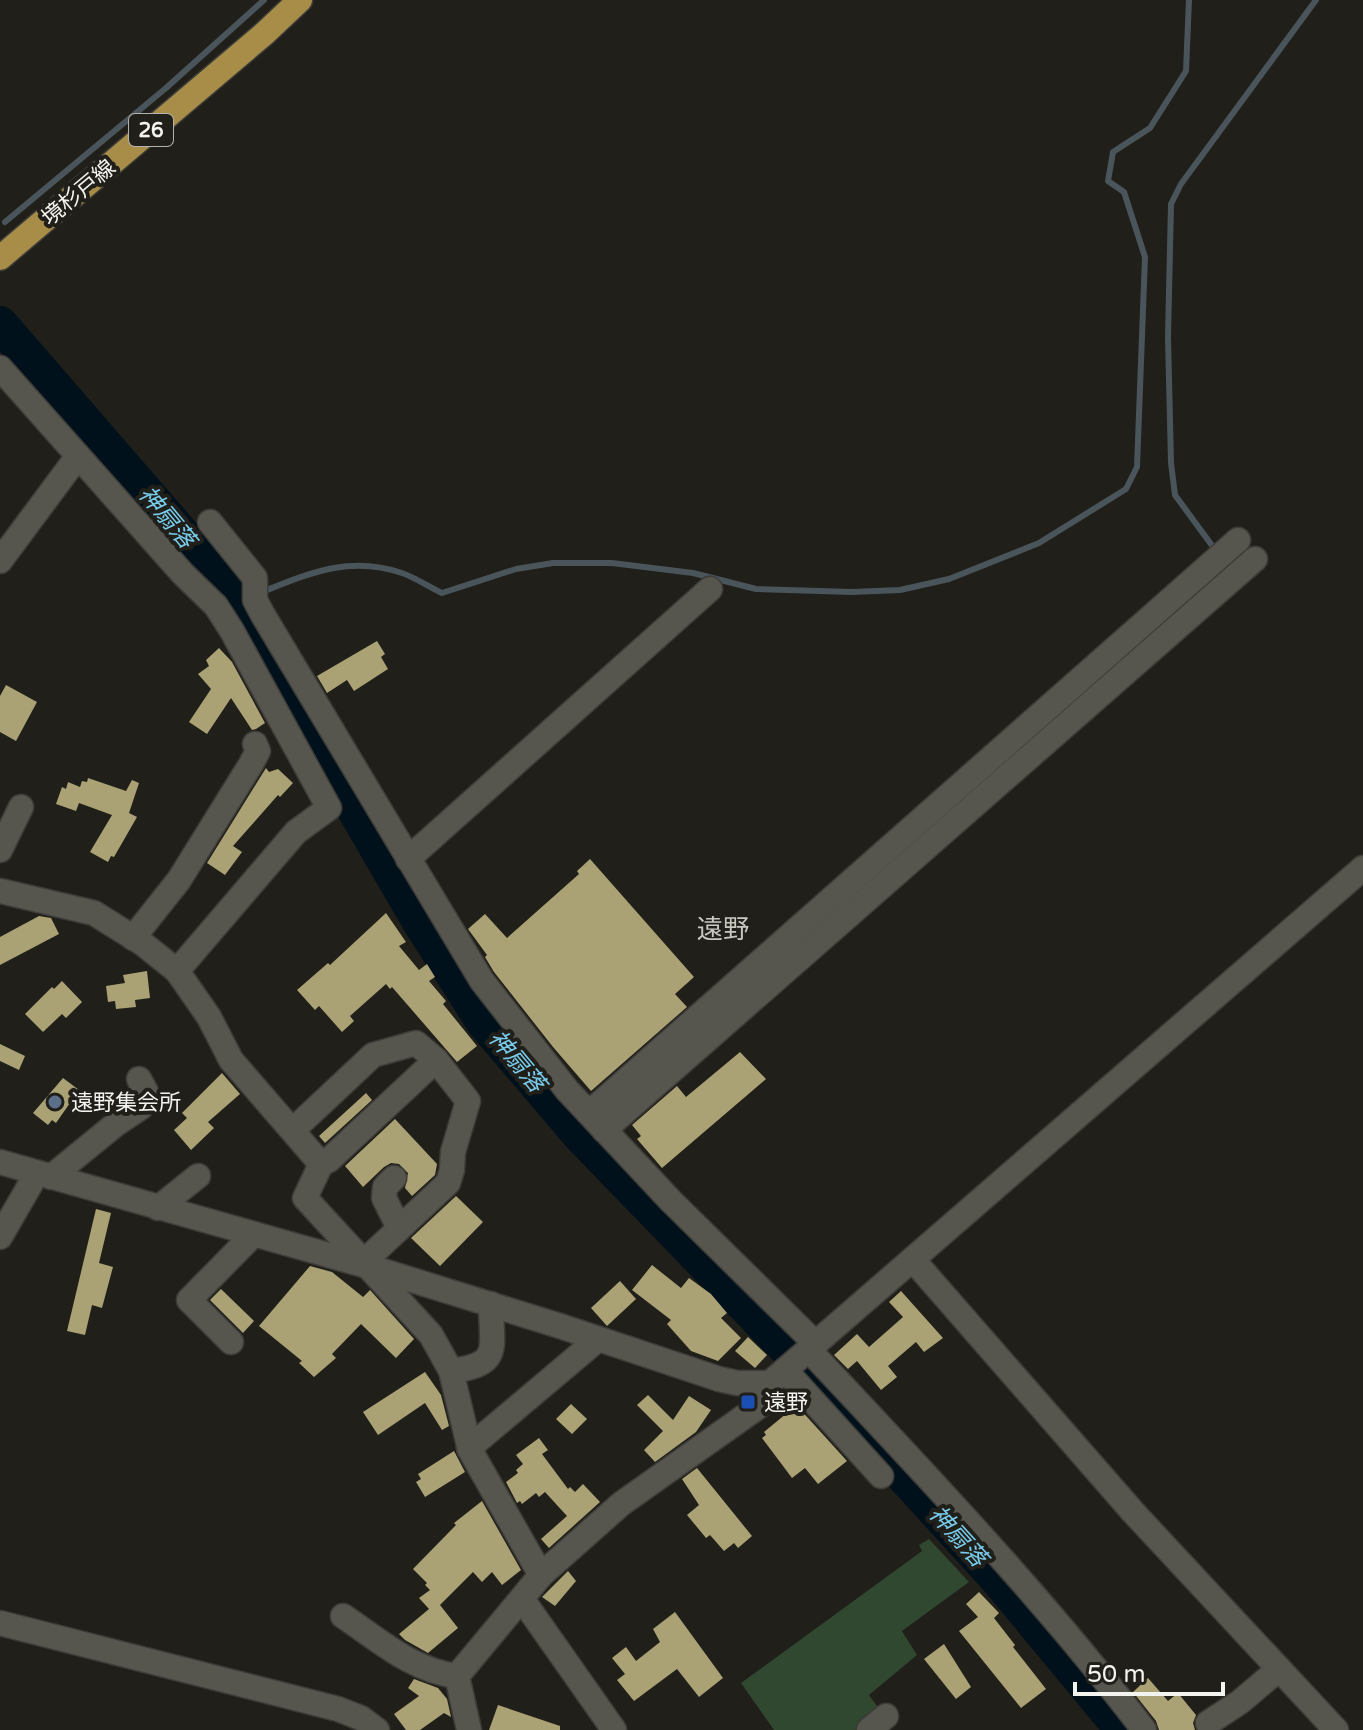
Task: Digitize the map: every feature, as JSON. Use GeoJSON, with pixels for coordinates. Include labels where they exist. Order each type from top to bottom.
{"type":"FeatureCollection","features":[{"type":"Feature","properties":{"kind":"main road","name":"境杉戸線"},"geometry":{"type":"LineString","coordinates":[[0,258],[300,0]]}},
{"type":"Feature","properties":{"kind":"street"},"geometry":{"type":"LineString","coordinates":[[0,368],[183,574],[216,606],[329,808],[296,832],[177,971]]}},
{"type":"Feature","properties":{"kind":"street"},"geometry":{"type":"LineString","coordinates":[[0,561],[78,456]]}},
{"type":"Feature","properties":{"kind":"street"},"geometry":{"type":"LineString","coordinates":[[210,522],[255,578],[255,600],[263,615],[482,981],[567,1090],[812,1347],[1049,1614],[1144,1730]]}},
{"type":"Feature","properties":{"kind":"street"},"geometry":{"type":"LineString","coordinates":[[597,1122],[1238,540]]}},
{"type":"Feature","properties":{"kind":"street"},"geometry":{"type":"LineString","coordinates":[[597,1122],[1255,559]]}},
{"type":"Feature","properties":{"kind":"street"},"geometry":{"type":"LineString","coordinates":[[408,859],[710,589]]}},
{"type":"Feature","properties":{"kind":"street"},"geometry":{"type":"LineString","coordinates":[[232,631],[263,615]]}},
{"type":"Feature","properties":{"kind":"street"},"geometry":{"type":"LineString","coordinates":[[133,938],[179,880],[251,764],[258,751],[255,744]]}},
{"type":"Feature","properties":{"kind":"street"},"geometry":{"type":"LineString","coordinates":[[0,850],[21,807]]}},
{"type":"Feature","properties":{"kind":"street"},"geometry":{"type":"LineString","coordinates":[[457,1676],[541,1575],[621,1504],[762,1404],[778,1377],[1363,868]]}},
{"type":"Feature","properties":{"kind":"street"},"geometry":{"type":"LineString","coordinates":[[0,891],[94,913],[177,971],[209,1017],[231,1060],[321,1164]]}},
{"type":"Feature","properties":{"kind":"street"},"geometry":{"type":"LineString","coordinates":[[293,1130],[373,1055],[416,1043],[436,1060],[468,1101],[453,1152],[448,1183],[371,1255],[367,1266]]}},
{"type":"Feature","properties":{"kind":"street"},"geometry":{"type":"LineString","coordinates":[[436,1060],[321,1164],[305,1198],[431,1335],[451,1371],[469,1448],[541,1575]]}},
{"type":"Feature","properties":{"kind":"street"},"geometry":{"type":"LineString","coordinates":[[0,1237],[44,1175],[145,1103],[146,1092],[139,1079]]}},
{"type":"Feature","properties":{"kind":"street"},"geometry":{"type":"LineString","coordinates":[[0,1162],[367,1266],[719,1379],[754,1385],[778,1377]]}},
{"type":"Feature","properties":{"kind":"street"},"geometry":{"type":"LineString","coordinates":[[158,1208],[198,1176]]}},
{"type":"Feature","properties":{"kind":"street"},"geometry":{"type":"LineString","coordinates":[[394,1178],[385,1187],[384,1198],[399,1228]]}},
{"type":"Feature","properties":{"kind":"street"},"geometry":{"type":"LineString","coordinates":[[231,1342],[189,1300],[254,1234]]}},
{"type":"Feature","properties":{"kind":"street"},"geometry":{"type":"LineString","coordinates":[[914,1261],[1133,1512],[1336,1730]]}},
{"type":"Feature","properties":{"kind":"street"},"geometry":{"type":"LineString","coordinates":[[451,1371],[473,1368],[486,1362],[491,1354],[491,1304]]}},
{"type":"Feature","properties":{"kind":"street"},"geometry":{"type":"LineString","coordinates":[[469,1448],[597,1340]]}},
{"type":"Feature","properties":{"kind":"street"},"geometry":{"type":"LineString","coordinates":[[778,1377],[881,1476]]}},
{"type":"Feature","properties":{"kind":"street"},"geometry":{"type":"LineString","coordinates":[[522,1599],[614,1730]]}},
{"type":"Feature","properties":{"kind":"street"},"geometry":{"type":"LineString","coordinates":[[343,1616],[415,1665],[438,1674],[457,1676]]}},
{"type":"Feature","properties":{"kind":"street"},"geometry":{"type":"LineString","coordinates":[[0,1623],[338,1709],[361,1718],[377,1730]]}},
{"type":"Feature","properties":{"kind":"street"},"geometry":{"type":"LineString","coordinates":[[1208,1723],[1240,1702],[1279,1669]]}},
{"type":"Feature","properties":{"kind":"street"},"geometry":{"type":"LineString","coordinates":[[457,1676],[469,1730]]}},
{"type":"Feature","properties":{"kind":"green space"},"geometry":{"type":"Polygon","coordinates":[[[929,1539],[969,1582],[902,1631],[917,1655],[869,1695],[882,1713],[862,1730],[774,1730],[741,1683],[922,1551],[919,1545],[929,1539]]]}},
{"type":"Feature","properties":{"kind":"building"},"geometry":{"type":"Polygon","coordinates":[[[377,641],[385,654],[381,657],[388,669],[354,691],[347,680],[327,693],[317,676],[377,641]]]}},
{"type":"Feature","properties":{"kind":"building"},"geometry":{"type":"Polygon","coordinates":[[[219,648],[232,662],[265,723],[256,729],[252,730],[231,698],[207,734],[189,722],[211,689],[198,674],[209,666],[206,660],[219,648]]]}},
{"type":"Feature","properties":{"kind":"building"},"geometry":{"type":"Polygon","coordinates":[[[6,685],[37,702],[16,741],[0,732],[0,696],[6,685]]]}},
{"type":"Feature","properties":{"kind":"building"},"geometry":{"type":"Polygon","coordinates":[[[266,768],[269,772],[278,769],[293,783],[280,797],[278,795],[233,846],[242,852],[225,875],[207,863],[266,768]]]}},
{"type":"Feature","properties":{"kind":"building"},"geometry":{"type":"Polygon","coordinates":[[[88,778],[126,791],[132,780],[139,783],[129,813],[137,817],[108,862],[90,852],[112,815],[79,803],[76,811],[56,804],[62,787],[66,789],[68,782],[80,787],[82,781],[87,782],[88,778]]]}},
{"type":"Feature","properties":{"kind":"building"},"geometry":{"type":"Polygon","coordinates":[[[590,859],[694,977],[675,994],[687,1007],[591,1091],[494,972],[485,957],[487,955],[468,929],[485,914],[507,938],[579,874],[577,871],[590,859]]]}},
{"type":"Feature","properties":{"kind":"building"},"geometry":{"type":"Polygon","coordinates":[[[386,913],[406,942],[399,946],[419,970],[427,964],[435,977],[429,981],[446,1001],[443,1004],[477,1046],[457,1062],[392,987],[390,989],[386,984],[350,1016],[354,1021],[342,1032],[319,1006],[315,1010],[297,990],[328,963],[330,965],[386,913]]]}},
{"type":"Feature","properties":{"kind":"building"},"geometry":{"type":"Polygon","coordinates":[[[39,916],[51,918],[59,934],[0,965],[0,937],[39,916]]]}},
{"type":"Feature","properties":{"kind":"building"},"geometry":{"type":"Polygon","coordinates":[[[147,971],[150,998],[135,1000],[136,1007],[116,1009],[115,1001],[108,1002],[106,986],[125,983],[123,975],[147,971]]]}},
{"type":"Feature","properties":{"kind":"building"},"geometry":{"type":"Polygon","coordinates":[[[62,981],[82,1002],[66,1018],[62,1014],[43,1032],[25,1014],[62,981]]]}},
{"type":"Feature","properties":{"kind":"building"},"geometry":{"type":"Polygon","coordinates":[[[0,1044],[25,1056],[19,1070],[0,1061],[0,1044]]]}},
{"type":"Feature","properties":{"kind":"building"},"geometry":{"type":"Polygon","coordinates":[[[740,1052],[766,1079],[662,1168],[637,1139],[641,1136],[632,1125],[677,1086],[686,1097],[740,1052]]]}},
{"type":"Feature","properties":{"kind":"building"},"geometry":{"type":"Polygon","coordinates":[[[222,1073],[240,1094],[208,1122],[214,1128],[191,1150],[174,1130],[187,1118],[182,1113],[222,1073]]]}},
{"type":"Feature","properties":{"kind":"building"},"geometry":{"type":"Polygon","coordinates":[[[63,1078],[79,1090],[56,1123],[52,1120],[48,1125],[33,1113],[63,1078]]]}},
{"type":"Feature","properties":{"kind":"building"},"geometry":{"type":"Polygon","coordinates":[[[366,1093],[372,1100],[325,1143],[319,1136],[366,1093]]]}},
{"type":"Feature","properties":{"kind":"building"},"geometry":{"type":"Polygon","coordinates":[[[395,1119],[437,1164],[435,1175],[412,1196],[405,1188],[408,1173],[399,1164],[391,1163],[384,1167],[363,1187],[345,1166],[395,1119]]]}},
{"type":"Feature","properties":{"kind":"building"},"geometry":{"type":"Polygon","coordinates":[[[456,1196],[483,1222],[440,1266],[411,1238],[456,1196]]]}},
{"type":"Feature","properties":{"kind":"building"},"geometry":{"type":"Polygon","coordinates":[[[96,1209],[111,1213],[99,1263],[113,1267],[102,1308],[92,1305],[85,1335],[67,1331],[96,1209]]]}},
{"type":"Feature","properties":{"kind":"building"},"geometry":{"type":"Polygon","coordinates":[[[652,1265],[681,1288],[689,1278],[711,1294],[727,1313],[721,1318],[741,1338],[718,1361],[691,1351],[667,1324],[671,1320],[632,1290],[652,1265]]]}},
{"type":"Feature","properties":{"kind":"building"},"geometry":{"type":"Polygon","coordinates":[[[310,1266],[332,1272],[363,1297],[370,1290],[414,1339],[396,1358],[361,1324],[332,1354],[336,1358],[314,1377],[299,1363],[302,1361],[259,1326],[310,1266]]]}},
{"type":"Feature","properties":{"kind":"building"},"geometry":{"type":"Polygon","coordinates":[[[620,1281],[636,1299],[607,1326],[591,1308],[620,1281]]]}},
{"type":"Feature","properties":{"kind":"building"},"geometry":{"type":"Polygon","coordinates":[[[221,1289],[254,1321],[243,1333],[210,1300],[221,1289]]]}},
{"type":"Feature","properties":{"kind":"building"},"geometry":{"type":"Polygon","coordinates":[[[901,1291],[943,1338],[924,1352],[916,1342],[888,1366],[897,1377],[881,1390],[857,1361],[848,1369],[834,1355],[857,1334],[869,1347],[903,1317],[889,1302],[901,1291]]]}},
{"type":"Feature","properties":{"kind":"building"},"geometry":{"type":"Polygon","coordinates":[[[748,1337],[767,1355],[755,1368],[735,1351],[748,1337]]]}},
{"type":"Feature","properties":{"kind":"building"},"geometry":{"type":"Polygon","coordinates":[[[425,1372],[441,1395],[449,1426],[442,1430],[425,1403],[378,1435],[363,1412],[425,1372]]]}},
{"type":"Feature","properties":{"kind":"building"},"geometry":{"type":"Polygon","coordinates":[[[648,1395],[673,1420],[689,1396],[711,1410],[696,1432],[655,1462],[644,1450],[663,1431],[637,1405],[648,1395]]]}},
{"type":"Feature","properties":{"kind":"building"},"geometry":{"type":"Polygon","coordinates":[[[789,1397],[847,1461],[818,1484],[805,1468],[792,1478],[762,1438],[766,1435],[764,1432],[787,1413],[774,1413],[789,1397]]]}},
{"type":"Feature","properties":{"kind":"building"},"geometry":{"type":"Polygon","coordinates":[[[571,1404],[587,1419],[572,1434],[556,1419],[571,1404]]]}},
{"type":"Feature","properties":{"kind":"building"},"geometry":{"type":"Polygon","coordinates":[[[539,1438],[548,1450],[542,1454],[568,1489],[570,1487],[575,1492],[583,1484],[600,1502],[549,1548],[541,1539],[567,1516],[545,1492],[539,1497],[536,1493],[522,1504],[520,1501],[517,1503],[506,1482],[518,1473],[516,1470],[523,1464],[516,1455],[539,1438]]]}},
{"type":"Feature","properties":{"kind":"building"},"geometry":{"type":"Polygon","coordinates":[[[454,1451],[465,1472],[425,1497],[416,1482],[421,1479],[418,1474],[454,1451]]]}},
{"type":"Feature","properties":{"kind":"building"},"geometry":{"type":"Polygon","coordinates":[[[697,1468],[752,1536],[738,1548],[734,1543],[724,1551],[710,1535],[706,1538],[687,1515],[699,1505],[682,1479],[697,1468]]]}},
{"type":"Feature","properties":{"kind":"building"},"geometry":{"type":"Polygon","coordinates":[[[482,1501],[521,1570],[502,1585],[492,1572],[482,1582],[473,1572],[440,1605],[458,1628],[428,1653],[399,1634],[429,1609],[419,1598],[430,1590],[413,1569],[456,1525],[454,1523],[482,1501]]]}},
{"type":"Feature","properties":{"kind":"building"},"geometry":{"type":"Polygon","coordinates":[[[568,1571],[576,1581],[555,1606],[542,1597],[568,1571]]]}},
{"type":"Feature","properties":{"kind":"building"},"geometry":{"type":"Polygon","coordinates":[[[979,1592],[999,1613],[994,1618],[1046,1689],[1021,1708],[959,1631],[978,1617],[966,1604],[979,1592]]]}},
{"type":"Feature","properties":{"kind":"building"},"geometry":{"type":"Polygon","coordinates":[[[675,1612],[723,1678],[699,1697],[677,1669],[634,1701],[617,1680],[625,1674],[612,1658],[626,1647],[636,1661],[660,1642],[653,1629],[675,1612]]]}},
{"type":"Feature","properties":{"kind":"building"},"geometry":{"type":"Polygon","coordinates":[[[944,1644],[971,1687],[956,1699],[924,1659],[944,1644]]]}},
{"type":"Feature","properties":{"kind":"building"},"geometry":{"type":"Polygon","coordinates":[[[1148,1678],[1168,1701],[1178,1693],[1196,1715],[1193,1723],[1195,1730],[1159,1730],[1156,1721],[1133,1692],[1148,1678]]]}},
{"type":"Feature","properties":{"kind":"building"},"geometry":{"type":"Polygon","coordinates":[[[414,1679],[438,1688],[447,1699],[451,1717],[444,1713],[420,1730],[406,1730],[394,1714],[419,1696],[408,1688],[414,1679]]]}},
{"type":"Feature","properties":{"kind":"building"},"geometry":{"type":"Polygon","coordinates":[[[498,1705],[560,1726],[560,1730],[489,1730],[498,1705]]]}},
{"type":"Feature","properties":{"kind":"waterway"},"geometry":{"type":"LineString","coordinates":[[5,222],[166,88],[264,0]]}},
{"type":"Feature","properties":{"kind":"waterway"},"geometry":{"type":"LineString","coordinates":[[262,592],[314,573],[365,566],[402,573],[442,593],[516,569],[553,563],[612,563],[693,573],[756,589],[900,590],[949,579],[1039,543],[1126,489],[1137,467],[1145,257],[1124,192],[1108,181],[1113,152],[1150,128],[1186,71],[1189,0]]}},
{"type":"Feature","properties":{"kind":"waterway"},"geometry":{"type":"LineString","coordinates":[[1216,551],[1175,495],[1171,463],[1168,337],[1171,204],[1181,184],[1316,0]]}},
{"type":"Feature","properties":{"kind":"waterway","name":"神扇落"},"geometry":{"type":"LineString","coordinates":[[0,324],[182,534],[234,602],[419,920],[483,1021],[581,1136],[794,1356],[997,1578],[1123,1730]]}},
{"type":"Feature","properties":{"kind":"waterway"},"geometry":{"type":"LineString","coordinates":[[234,602],[248,597]]}},
{"type":"Feature","properties":{"kind":"waterway"},"geometry":{"type":"LineString","coordinates":[[581,1136],[593,1125]]}},
{"type":"Feature","properties":{"kind":"place","name":"遠野集会所"},"geometry":{"type":"Point","coordinates":[55,1102]}},
{"type":"Feature","properties":{"kind":"place","name":"遠野"},"geometry":{"type":"Point","coordinates":[748,1402]}},
{"type":"Feature","properties":{"kind":"district","name":"遠野"},"geometry":{"type":"Point","coordinates":[723,929]}}]}
